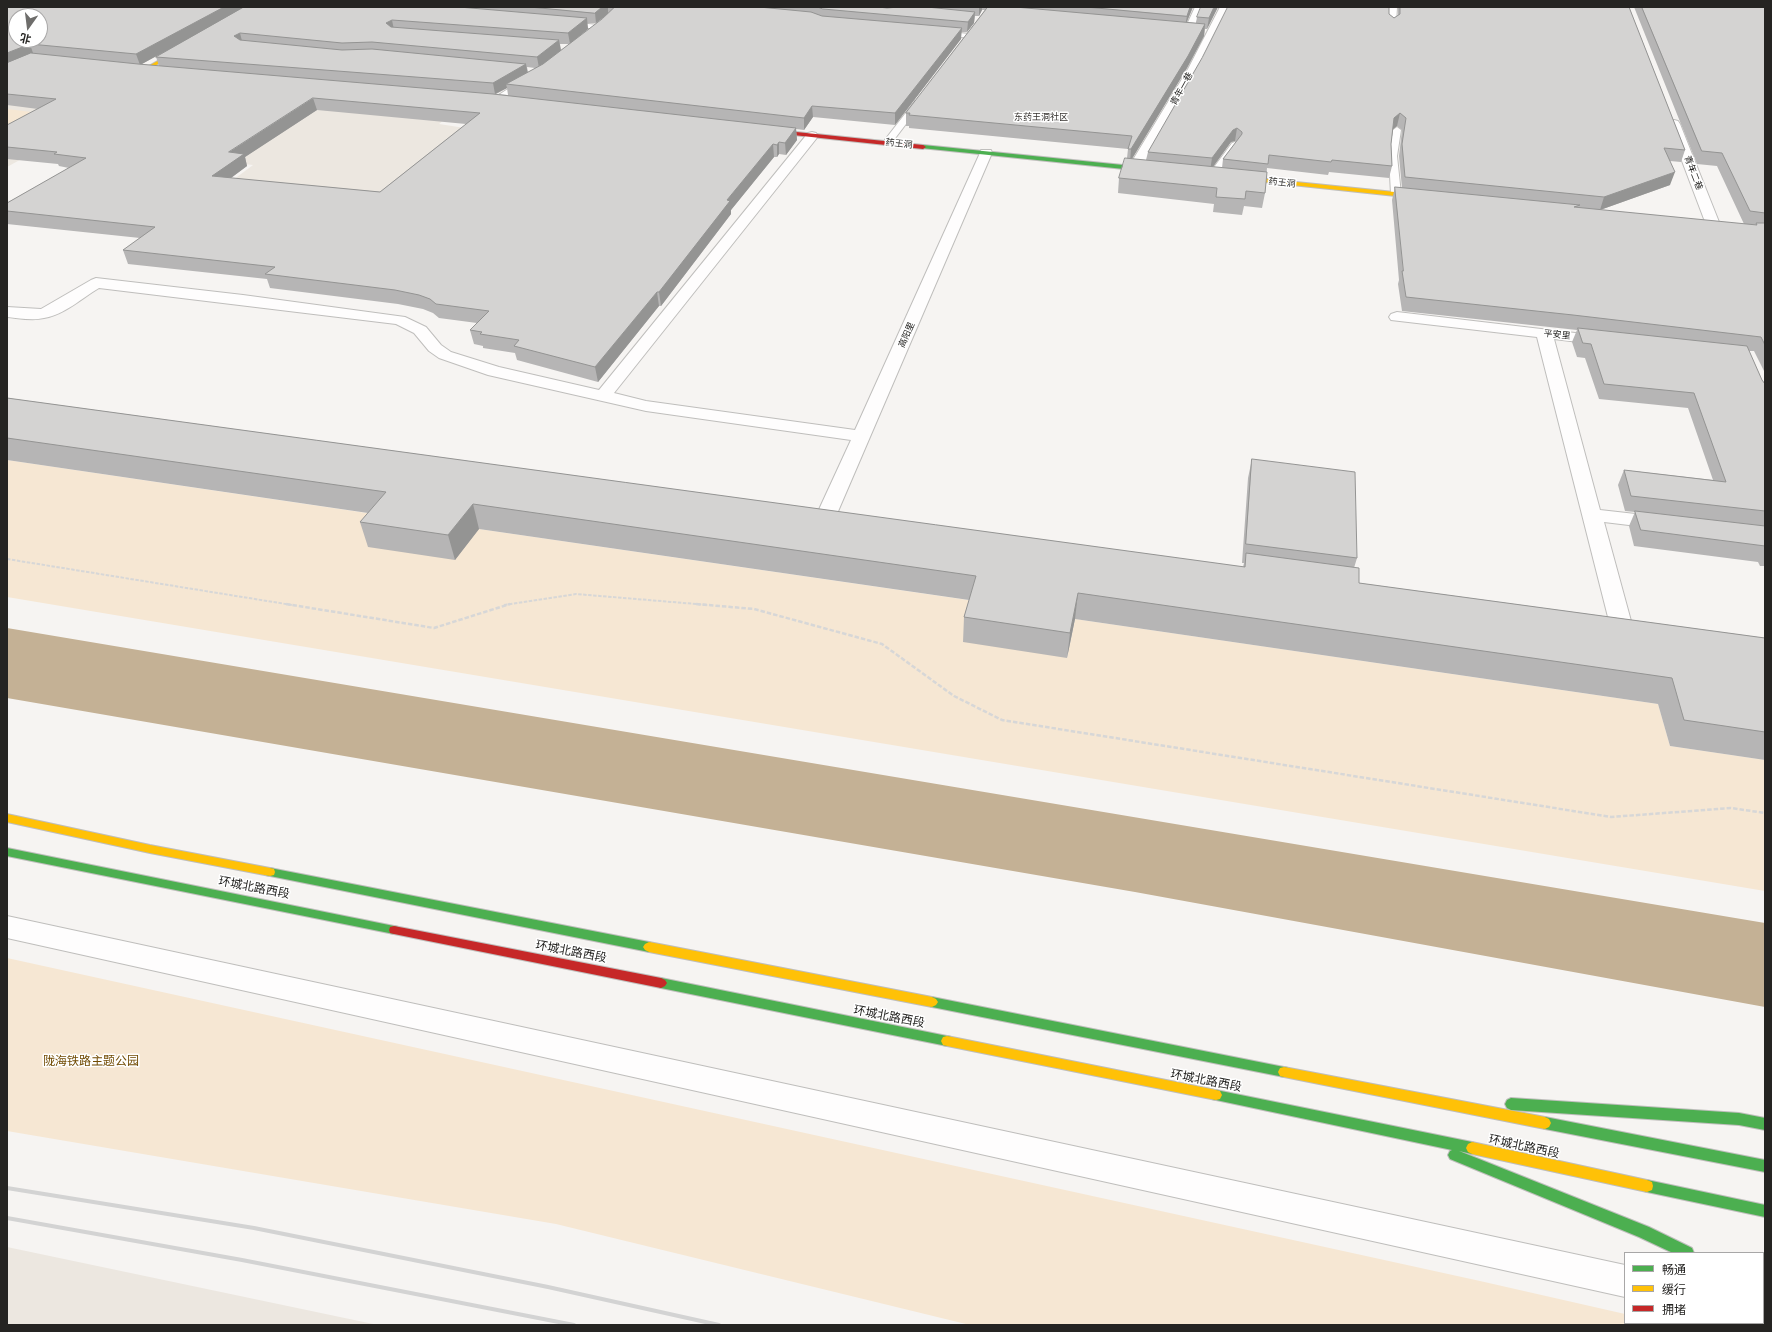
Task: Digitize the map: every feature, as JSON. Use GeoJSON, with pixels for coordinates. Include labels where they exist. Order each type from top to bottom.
{"type":"FeatureCollection","features":[{"type":"Feature","properties":{"kind":"main road"},"geometry":{"type":"LineString","coordinates":[[158,72],[138,71],[190,45]]}},
{"type":"Feature","properties":{"kind":"main road"},"geometry":{"type":"LineString","coordinates":[[491,100],[511,102]]}},
{"type":"Feature","properties":{"kind":"main road","name":"药王洞"},"geometry":{"type":"LineString","coordinates":[[757,130],[1166,171]]}},
{"type":"Feature","properties":{"kind":"main road","name":"药王洞"},"geometry":{"type":"LineString","coordinates":[[1216,176],[1435,198]]}},
{"type":"Feature","properties":{"kind":"main road","name":"环城北路西段"},"geometry":{"type":"LineString","coordinates":[[7,818],[166,852],[1765,1166]]}},
{"type":"Feature","properties":{"kind":"main road","name":"环城北路西段"},"geometry":{"type":"LineString","coordinates":[[7,852],[1399,1132],[1765,1211]]}},
{"type":"Feature","properties":{"kind":"main road"},"geometry":{"type":"LineString","coordinates":[[7,862],[132,876]]}},
{"type":"Feature","properties":{"kind":"main road"},"geometry":{"type":"LineString","coordinates":[[1424,1098],[1487,1102]]}},
{"type":"Feature","properties":{"kind":"main road"},"geometry":{"type":"LineString","coordinates":[[1503,1104],[1739,1119],[1765,1124]]}},
{"type":"Feature","properties":{"kind":"main road"},"geometry":{"type":"LineString","coordinates":[[1399,1132],[1644,1232],[1685,1252]]}},
{"type":"Feature","properties":{"kind":"street","name":"青年一巷"},"geometry":{"type":"LineString","coordinates":[[1135,168],[1172,107],[1225,7]]}},
{"type":"Feature","properties":{"kind":"street","name":"青年二巷"},"geometry":{"type":"LineString","coordinates":[[1670,114],[1713,227]]}},
{"type":"Feature","properties":{"kind":"street"},"geometry":{"type":"LineString","coordinates":[[603,396],[812,136]]}},
{"type":"Feature","properties":{"kind":"street","name":"高阳里"},"geometry":{"type":"LineString","coordinates":[[826,516],[986,153]]}},
{"type":"Feature","properties":{"kind":"street"},"geometry":{"type":"LineString","coordinates":[[7,312],[43,314],[53,310],[96,283],[399,320],[420,330],[435,348],[445,355],[476,366],[646,406],[680,412],[861,436]]}},
{"type":"Feature","properties":{"kind":"street","name":"平安里"},"geometry":{"type":"LineString","coordinates":[[1397,317],[1614,341]]}},
{"type":"Feature","properties":{"kind":"street"},"geometry":{"type":"LineString","coordinates":[[1544,333],[1620,620]]}},
{"type":"Feature","properties":{"kind":"street"},"geometry":{"type":"LineString","coordinates":[[1592,514],[1678,525]]}},
{"type":"Feature","properties":{"kind":"street"},"geometry":{"type":"LineString","coordinates":[[7,927],[1624,1281]]}},
{"type":"Feature","properties":{"kind":"lane"},"geometry":{"type":"LineString","coordinates":[[1188,31],[1199,7]]}},
{"type":"Feature","properties":{"kind":"lane"},"geometry":{"type":"LineString","coordinates":[[1392,25],[1393,7]]}},
{"type":"Feature","properties":{"kind":"lane"},"geometry":{"type":"LineString","coordinates":[[561,23],[603,24],[589,35]]}},
{"type":"Feature","properties":{"kind":"lane"},"geometry":{"type":"LineString","coordinates":[[931,33],[970,36]]}},
{"type":"Feature","properties":{"kind":"lane"},"geometry":{"type":"LineString","coordinates":[[491,100],[534,76]]}},
{"type":"Feature","properties":{"kind":"lane"},"geometry":{"type":"LineString","coordinates":[[887,143],[921,99]]}},
{"type":"Feature","properties":{"kind":"lane"},"geometry":{"type":"LineString","coordinates":[[1396,194],[1393,156],[1397,130]]}},
{"type":"Feature","properties":{"kind":"lane"},"geometry":{"type":"LineString","coordinates":[[1216,176],[1235,145]]}},
{"type":"Feature","properties":{"kind":"path"},"geometry":{"type":"LineString","coordinates":[[7,559],[434,628],[504,605],[576,594],[754,609],[882,644],[954,696],[1002,720],[1611,817],[1731,808],[1765,813]]}},
{"type":"Feature","properties":{"kind":"shaded area"},"geometry":{"type":"Polygon","coordinates":[[[7,75],[457,109],[439,124],[465,128],[379,200],[229,183],[253,165],[103,149],[38,150],[7,167],[7,75]]]}},
{"type":"Feature","properties":{"kind":"shaded area"},"geometry":{"type":"Polygon","coordinates":[[[7,628],[1765,923],[1765,1007],[1135,892],[7,698],[7,628]]]}},
{"type":"Feature","properties":{"kind":"shaded area"},"geometry":{"type":"Polygon","coordinates":[[[7,1247],[378,1325],[7,1325],[7,1247]]]}},
{"type":"Feature","properties":{"kind":"green space"},"geometry":{"type":"Polygon","coordinates":[[[7,109],[40,113],[7,130],[7,109]]]}},
{"type":"Feature","properties":{"kind":"green space"},"geometry":{"type":"Polygon","coordinates":[[[7,460],[394,517],[368,547],[479,529],[975,601],[1067,658],[1075,619],[1658,704],[1670,746],[1765,760],[1765,891],[7,597],[7,460]]]}},
{"type":"Feature","properties":{"kind":"green space","name":"陇海铁路主题公园"},"geometry":{"type":"Polygon","coordinates":[[[7,958],[1480,1281],[1624,1314],[1624,1324],[1672,1325],[970,1325],[556,1224],[7,1131],[7,958]]]}},
{"type":"Feature","properties":{"kind":"building"},"geometry":{"type":"Polygon","coordinates":[[[7,7],[224,7],[136,54],[48,46],[48,8],[8,8],[8,48],[20,48],[7,53],[7,7]]]}},
{"type":"Feature","properties":{"kind":"building"},"geometry":{"type":"Polygon","coordinates":[[[244,7],[459,7],[587,18],[568,33],[392,20],[386,23],[391,27],[559,40],[537,57],[372,42],[342,43],[240,33],[234,36],[240,40],[342,50],[372,49],[526,64],[493,83],[156,57],[244,7]]]}},
{"type":"Feature","properties":{"kind":"building"},"geometry":{"type":"Polygon","coordinates":[[[530,7],[602,7],[595,13],[530,7]]]}},
{"type":"Feature","properties":{"kind":"building"},"geometry":{"type":"Polygon","coordinates":[[[615,7],[759,7],[811,12],[822,16],[962,28],[895,113],[812,106],[804,118],[506,84],[543,64],[602,19],[615,7]]]}},
{"type":"Feature","properties":{"kind":"building"},"geometry":{"type":"Polygon","coordinates":[[[818,7],[927,7],[975,12],[968,22],[823,9],[818,7]]]}},
{"type":"Feature","properties":{"kind":"building"},"geometry":{"type":"Polygon","coordinates":[[[988,7],[1015,7],[1205,24],[1188,56],[1131,149],[1128,149],[1132,136],[909,115],[910,113],[906,113],[988,7]]]}},
{"type":"Feature","properties":{"kind":"building"},"geometry":{"type":"Polygon","coordinates":[[[1086,7],[1190,7],[1187,16],[1086,7]]]}},
{"type":"Feature","properties":{"kind":"building"},"geometry":{"type":"Polygon","coordinates":[[[1201,7],[1214,7],[1209,18],[1197,17],[1201,7]]]}},
{"type":"Feature","properties":{"kind":"building"},"geometry":{"type":"Polygon","coordinates":[[[1228,7],[1389,7],[1389,14],[1394,18],[1400,14],[1400,7],[1629,7],[1685,150],[1664,148],[1675,172],[1604,197],[1405,177],[1402,144],[1406,118],[1400,113],[1394,118],[1391,144],[1392,166],[1332,160],[1331,162],[1269,155],[1268,164],[1223,159],[1242,134],[1242,132],[1237,128],[1233,130],[1212,158],[1148,152],[1202,58],[1228,7]]]}},
{"type":"Feature","properties":{"kind":"building"},"geometry":{"type":"Polygon","coordinates":[[[1642,7],[1765,7],[1765,213],[1750,211],[1722,153],[1702,151],[1642,7]]]}},
{"type":"Feature","properties":{"kind":"building"},"geometry":{"type":"Polygon","coordinates":[[[31,53],[138,64],[493,94],[796,128],[785,143],[779,142],[777,145],[773,144],[727,200],[730,201],[659,292],[657,292],[595,367],[514,346],[519,340],[480,334],[482,332],[470,330],[489,311],[436,304],[430,299],[419,295],[395,290],[265,274],[275,267],[123,250],[155,227],[7,211],[7,203],[86,158],[54,154],[57,152],[7,147],[7,125],[56,99],[7,94],[7,63],[31,53]],[[313,98],[229,152],[244,154],[212,176],[380,192],[480,113],[313,98]]]}},
{"type":"Feature","properties":{"kind":"building"},"geometry":{"type":"Polygon","coordinates":[[[1125,158],[1267,172],[1265,193],[1246,191],[1245,199],[1216,197],[1217,188],[1119,178],[1125,158]]]}},
{"type":"Feature","properties":{"kind":"building"},"geometry":{"type":"Polygon","coordinates":[[[1395,187],[1580,205],[1574,207],[1757,225],[1756,223],[1765,223],[1765,345],[1761,337],[1406,297],[1402,271],[1395,187]]]}},
{"type":"Feature","properties":{"kind":"building"},"geometry":{"type":"Polygon","coordinates":[[[1578,328],[1747,346],[1765,384],[1765,511],[1631,496],[1624,470],[1726,482],[1694,393],[1604,384],[1591,344],[1583,343],[1578,328]]]}},
{"type":"Feature","properties":{"kind":"building"},"geometry":{"type":"Polygon","coordinates":[[[7,398],[1245,567],[1246,553],[1359,568],[1359,583],[1765,638],[1765,732],[1684,720],[1672,678],[1078,593],[1070,633],[964,617],[976,576],[473,504],[448,535],[360,522],[386,492],[7,438],[7,398]]]}},
{"type":"Feature","properties":{"kind":"building"},"geometry":{"type":"Polygon","coordinates":[[[1252,459],[1355,472],[1357,558],[1246,544],[1252,459]]]}},
{"type":"Feature","properties":{"kind":"building"},"geometry":{"type":"Polygon","coordinates":[[[1635,511],[1765,526],[1765,546],[1641,530],[1635,511]]]}},
{"type":"Feature","properties":{"kind":"railway"},"geometry":{"type":"LineString","coordinates":[[7,1188],[254,1228],[548,1287],[719,1325]]}},
{"type":"Feature","properties":{"kind":"railway"},"geometry":{"type":"LineString","coordinates":[[7,1218],[242,1260],[574,1325]]}},
{"type":"Feature","properties":{"kind":"traffic: fast"},"geometry":{"type":"LineString","coordinates":[[923,147],[1153,170]]}},
{"type":"Feature","properties":{"kind":"traffic: fast"},"geometry":{"type":"LineString","coordinates":[[7,852],[394,930]]}},
{"type":"Feature","properties":{"kind":"traffic: fast"},"geometry":{"type":"LineString","coordinates":[[270,872],[649,947]]}},
{"type":"Feature","properties":{"kind":"traffic: fast"},"geometry":{"type":"LineString","coordinates":[[661,983],[947,1041]]}},
{"type":"Feature","properties":{"kind":"traffic: fast"},"geometry":{"type":"LineString","coordinates":[[932,1002],[1284,1072]]}},
{"type":"Feature","properties":{"kind":"traffic: fast"},"geometry":{"type":"LineString","coordinates":[[1216,1095],[1472,1148]]}},
{"type":"Feature","properties":{"kind":"traffic: fast"},"geometry":{"type":"LineString","coordinates":[[1511,1104],[1739,1119],[1765,1124]]}},
{"type":"Feature","properties":{"kind":"traffic: fast"},"geometry":{"type":"LineString","coordinates":[[1545,1123],[1765,1166]]}},
{"type":"Feature","properties":{"kind":"traffic: fast"},"geometry":{"type":"LineString","coordinates":[[1454,1155],[1644,1232],[1685,1252]]}},
{"type":"Feature","properties":{"kind":"traffic: fast"},"geometry":{"type":"LineString","coordinates":[[1647,1186],[1765,1211]]}},
{"type":"Feature","properties":{"kind":"traffic: slow"},"geometry":{"type":"LineString","coordinates":[[142,71],[184,48]]}},
{"type":"Feature","properties":{"kind":"traffic: slow"},"geometry":{"type":"LineString","coordinates":[[1237,178],[1424,197]]}},
{"type":"Feature","properties":{"kind":"traffic: slow"},"geometry":{"type":"LineString","coordinates":[[7,818],[150,849],[270,872]]}},
{"type":"Feature","properties":{"kind":"traffic: slow"},"geometry":{"type":"LineString","coordinates":[[649,947],[932,1002]]}},
{"type":"Feature","properties":{"kind":"traffic: slow"},"geometry":{"type":"LineString","coordinates":[[947,1041],[1216,1095]]}},
{"type":"Feature","properties":{"kind":"traffic: slow"},"geometry":{"type":"LineString","coordinates":[[1284,1072],[1545,1123]]}},
{"type":"Feature","properties":{"kind":"traffic: slow"},"geometry":{"type":"LineString","coordinates":[[1472,1148],[1647,1186]]}},
{"type":"Feature","properties":{"kind":"traffic: jam"},"geometry":{"type":"LineString","coordinates":[[767,131],[923,147]]}},
{"type":"Feature","properties":{"kind":"traffic: jam"},"geometry":{"type":"LineString","coordinates":[[394,930],[661,983]]}},
{"type":"Feature","properties":{"kind":"district","name":"东药王洞社区"},"geometry":{"type":"Point","coordinates":[1041,118]}}]}
